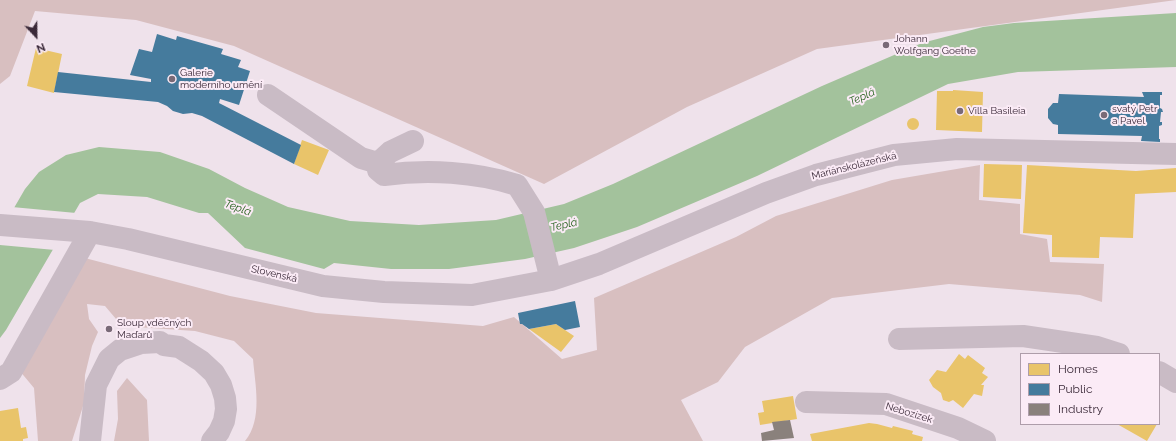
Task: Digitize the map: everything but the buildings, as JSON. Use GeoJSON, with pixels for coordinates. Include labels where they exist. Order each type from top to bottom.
{"type":"FeatureCollection","features":[{"type":"Feature","properties":{"kind":"street"},"geometry":{"type":"LineString","coordinates":[[268,95],[360,158],[378,163]]}},
{"type":"Feature","properties":{"kind":"street"},"geometry":{"type":"LineString","coordinates":[[413,141],[390,152],[378,163],[378,170],[384,175],[400,173],[451,173],[499,179],[517,185],[534,212],[548,271]]}},
{"type":"Feature","properties":{"kind":"street","name":"Mariánskolázeňská"},"geometry":{"type":"LineString","coordinates":[[548,271],[599,264],[766,193],[816,175],[894,155],[957,149],[1176,154]]}},
{"type":"Feature","properties":{"kind":"street","name":"Slovenská"},"geometry":{"type":"LineString","coordinates":[[0,225],[90,232],[128,239],[330,286],[384,292],[472,295],[548,271]]}},
{"type":"Feature","properties":{"kind":"street"},"geometry":{"type":"LineString","coordinates":[[0,379],[11,372],[90,232]]}},
{"type":"Feature","properties":{"kind":"street"},"geometry":{"type":"LineString","coordinates":[[899,339],[1023,336],[1097,347],[1116,353]]}},
{"type":"Feature","properties":{"kind":"street"},"geometry":{"type":"LineString","coordinates":[[90,441],[96,385],[109,359],[120,350],[141,343],[160,342],[164,345],[180,347],[201,361],[214,373],[221,385],[226,408],[224,421],[219,432],[212,441]]}},
{"type":"Feature","properties":{"kind":"street"},"geometry":{"type":"LineString","coordinates":[[1160,373],[1176,382]]}},
{"type":"Feature","properties":{"kind":"street","name":"Nebozízek"},"geometry":{"type":"LineString","coordinates":[[806,402],[886,404],[958,428],[985,441]]}},
{"type":"Feature","properties":{"kind":"shaded area"},"geometry":{"type":"Polygon","coordinates":[[[0,0],[1176,0],[817,49],[687,107],[544,184],[234,46],[136,20],[35,11],[10,76],[0,84],[0,0]]]}},
{"type":"Feature","properties":{"kind":"shaded area"},"geometry":{"type":"Polygon","coordinates":[[[980,165],[979,200],[1020,204],[1020,234],[1047,239],[1050,262],[1104,264],[1102,302],[1080,295],[949,284],[832,298],[745,347],[718,382],[681,400],[703,441],[245,441],[251,432],[256,412],[253,359],[234,341],[195,331],[122,326],[105,306],[87,304],[89,319],[98,332],[92,346],[85,375],[84,403],[72,441],[38,441],[34,388],[19,370],[81,257],[230,296],[316,313],[483,326],[514,317],[562,359],[597,350],[594,298],[736,237],[776,216],[892,180],[980,165]]]}},
{"type":"Feature","properties":{"kind":"shaded area"},"geometry":{"type":"Polygon","coordinates":[[[127,378],[147,400],[149,441],[114,441],[118,419],[117,391],[127,378]]]}},
{"type":"Feature","properties":{"kind":"water","name":"Teplá"},"geometry":{"type":"Polygon","coordinates":[[[1176,13],[1176,67],[1018,72],[948,84],[757,176],[637,227],[574,248],[525,259],[449,269],[391,269],[334,263],[324,269],[245,248],[208,213],[199,213],[147,197],[98,194],[80,203],[0,338],[0,232],[25,189],[39,172],[66,155],[99,147],[160,152],[209,169],[245,188],[288,207],[350,221],[419,225],[496,220],[564,204],[613,184],[822,86],[922,43],[983,27],[1014,23],[1176,13]]]}},
{"type":"Feature","properties":{"kind":"pier"},"geometry":{"type":"Polygon","coordinates":[[[12,207],[76,213],[55,250],[0,245],[0,228],[12,207]]]}},
{"type":"Feature","properties":{"kind":"place","name":"Johann Wolfgang Goethe"},"geometry":{"type":"Point","coordinates":[886,45]}},
{"type":"Feature","properties":{"kind":"place","name":"Galerie moderního umění"},"geometry":{"type":"Point","coordinates":[172,79]}},
{"type":"Feature","properties":{"kind":"place","name":"Villa Basileia"},"geometry":{"type":"Point","coordinates":[960,111]}},
{"type":"Feature","properties":{"kind":"place","name":"svatý Petr a Pavel"},"geometry":{"type":"Point","coordinates":[1104,115]}},
{"type":"Feature","properties":{"kind":"place","name":"Sloup vděčných Maďarů"},"geometry":{"type":"Point","coordinates":[109,329]}}]}
